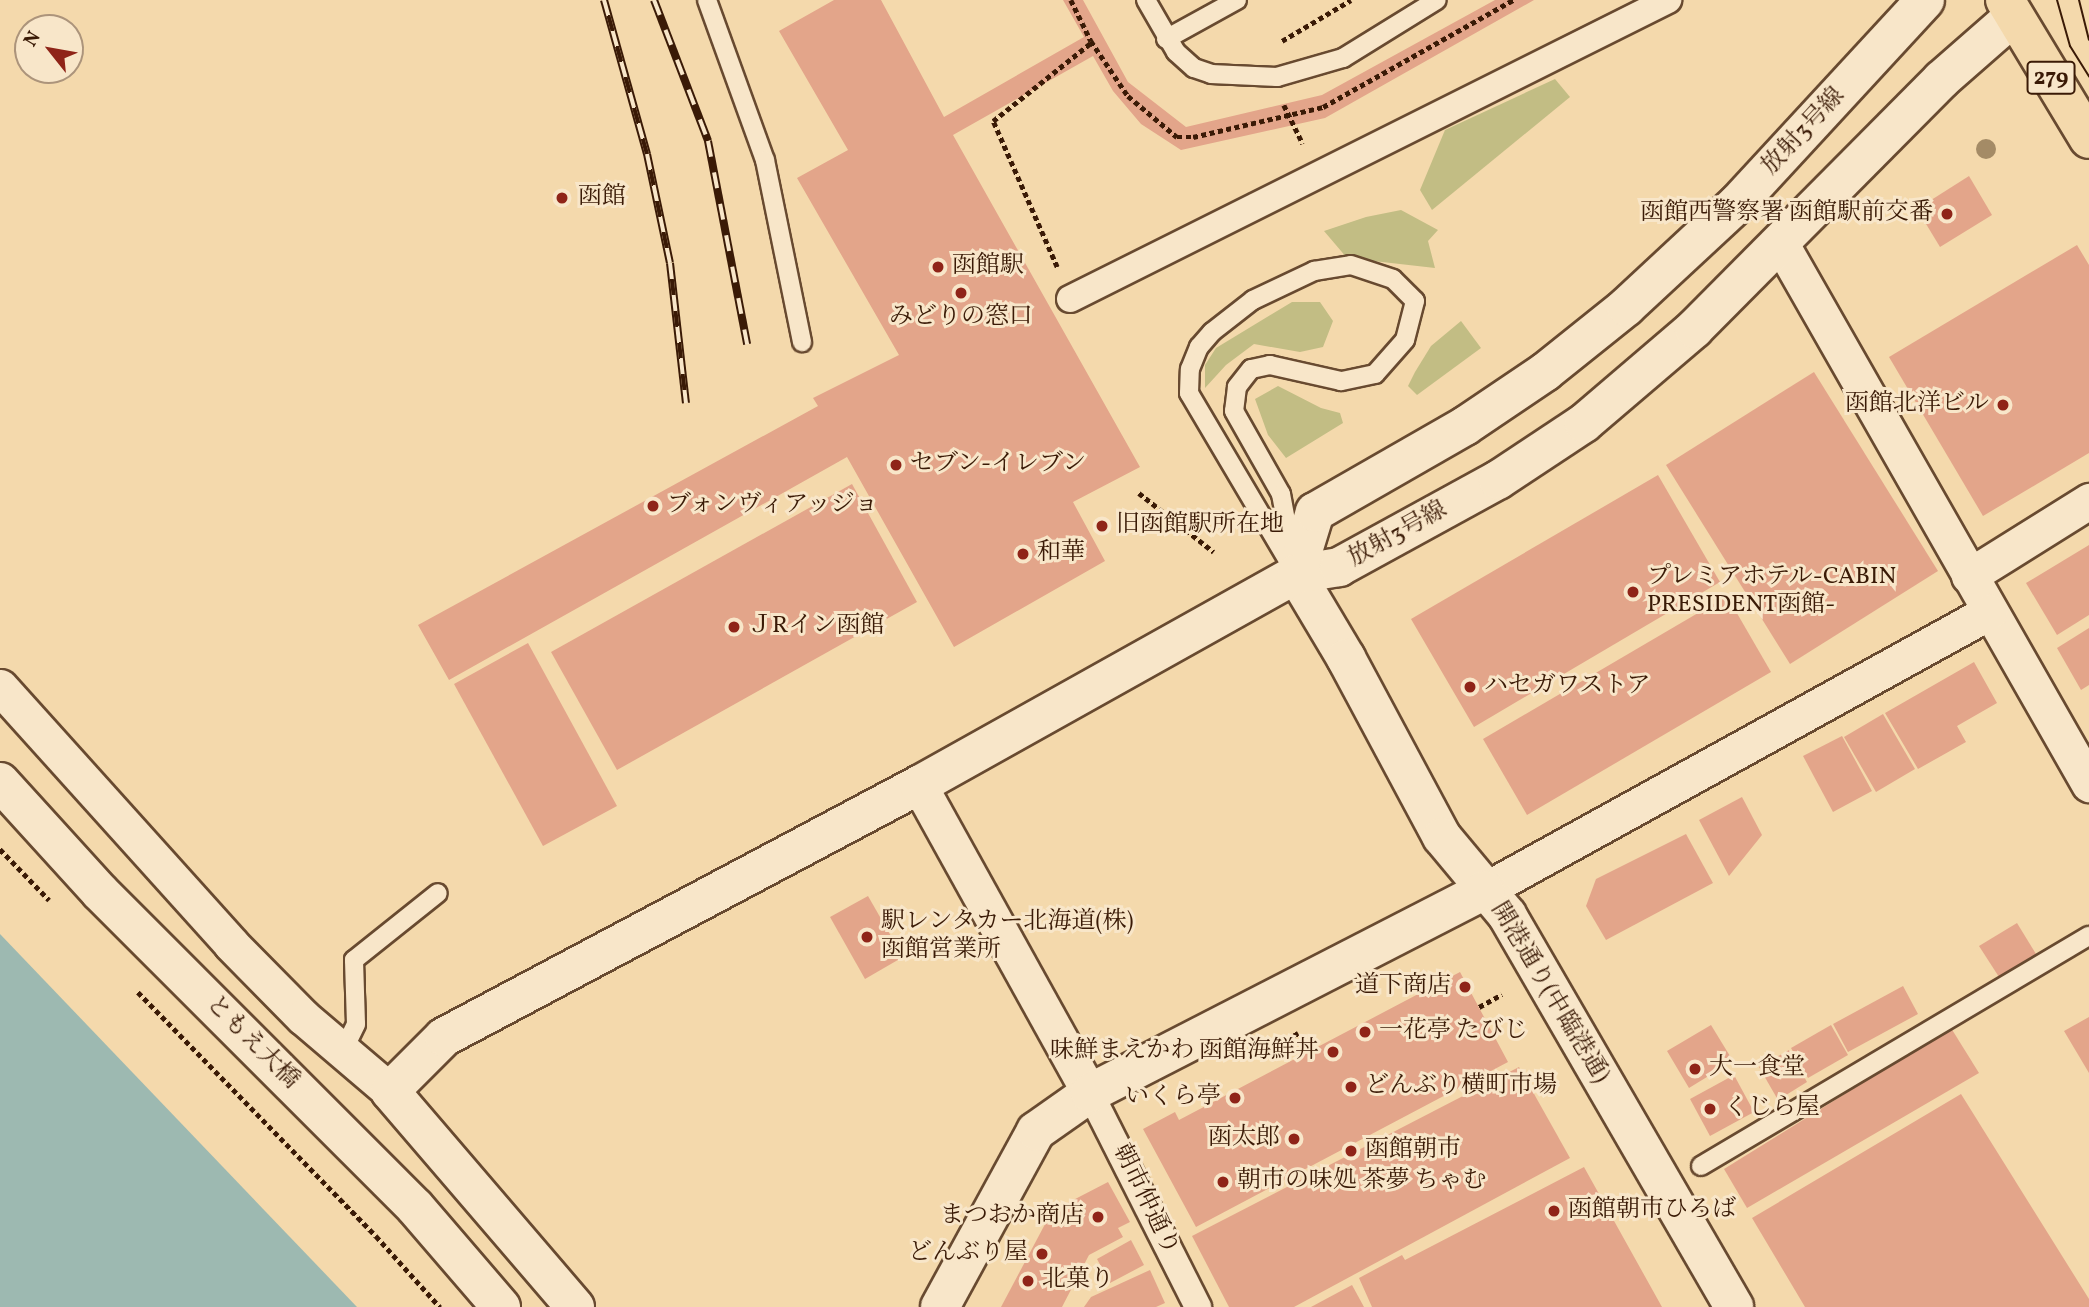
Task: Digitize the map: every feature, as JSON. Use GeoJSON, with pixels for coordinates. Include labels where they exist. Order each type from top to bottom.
{"type":"FeatureCollection","features":[{"type":"Feature","properties":{"kind":"highway","name":"279"},"geometry":{"type":"LineString","coordinates":[[2017,6],[2089,139]]}},
{"type":"Feature","properties":{"kind":"street"},"geometry":{"type":"LineString","coordinates":[[1070,299],[1668,0]]}},
{"type":"Feature","properties":{"kind":"street","name":"放射3号線"},"geometry":{"type":"LineString","coordinates":[[1925,0],[1737,204],[1626,307],[1545,372],[1465,426],[1315,512],[1296,574],[1339,567],[1498,480],[1584,424],[1694,329],[2017,6]]}},
{"type":"Feature","properties":{"kind":"street"},"geometry":{"type":"LineString","coordinates":[[1781,244],[2089,784]]}},
{"type":"Feature","properties":{"kind":"street"},"geometry":{"type":"LineString","coordinates":[[1969,576],[2089,501]]}},
{"type":"Feature","properties":{"kind":"street"},"geometry":{"type":"LineString","coordinates":[[390,1091],[444,1037],[919,785],[1296,574]]}},
{"type":"Feature","properties":{"kind":"street","name":"開港通り(中臨港通)"},"geometry":{"type":"LineString","coordinates":[[1296,574],[1346,658],[1442,837],[1507,915],[1734,1307]]}},
{"type":"Feature","properties":{"kind":"street"},"geometry":{"type":"LineString","coordinates":[[940,1307],[1036,1131],[1090,1093],[1485,890],[1989,612]]}},
{"type":"Feature","properties":{"kind":"street"},"geometry":{"type":"LineString","coordinates":[[0,687],[231,944],[303,1017],[390,1091],[575,1307]]}},
{"type":"Feature","properties":{"kind":"street","name":"ともえ大橋"},"geometry":{"type":"LineString","coordinates":[[0,782],[100,892],[415,1207],[500,1307]]}},
{"type":"Feature","properties":{"kind":"street"},"geometry":{"type":"LineString","coordinates":[[919,785],[1090,1093]]}},
{"type":"Feature","properties":{"kind":"street","name":"朝市仲通り"},"geometry":{"type":"LineString","coordinates":[[1090,1093],[1198,1307]]}},
{"type":"Feature","properties":{"kind":"lane"},"geometry":{"type":"LineString","coordinates":[[707,0],[765,160],[802,342]]}},
{"type":"Feature","properties":{"kind":"lane"},"geometry":{"type":"LineString","coordinates":[[1146,0],[1166,38],[1176,52],[1194,68],[1211,74],[1277,77],[1343,58],[1437,0]]}},
{"type":"Feature","properties":{"kind":"lane"},"geometry":{"type":"LineString","coordinates":[[1166,38],[1237,0]]}},
{"type":"Feature","properties":{"kind":"lane"},"geometry":{"type":"LineString","coordinates":[[1351,265],[1393,279],[1415,301],[1405,340],[1375,374],[1341,380],[1270,365],[1251,369],[1237,387],[1234,411],[1281,494],[1296,574],[1189,393],[1190,369],[1199,347],[1212,332],[1253,300],[1314,271],[1351,265]]}},
{"type":"Feature","properties":{"kind":"lane"},"geometry":{"type":"LineString","coordinates":[[343,1051],[356,1024],[354,960],[438,893]]}},
{"type":"Feature","properties":{"kind":"lane"},"geometry":{"type":"LineString","coordinates":[[1701,1166],[2089,936]]}},
{"type":"Feature","properties":{"kind":"path"},"geometry":{"type":"LineString","coordinates":[[1276,46],[1351,0]]}},
{"type":"Feature","properties":{"kind":"path"},"geometry":{"type":"LineString","coordinates":[[1070,299],[993,121],[1092,42]]}},
{"type":"Feature","properties":{"kind":"path"},"geometry":{"type":"LineString","coordinates":[[1283,104],[1318,177]]}},
{"type":"Feature","properties":{"kind":"path"},"geometry":{"type":"LineString","coordinates":[[1139,493],[1214,552]]}},
{"type":"Feature","properties":{"kind":"path"},"geometry":{"type":"LineString","coordinates":[[0,849],[53,905]]}},
{"type":"Feature","properties":{"kind":"path"},"geometry":{"type":"LineString","coordinates":[[131,985],[376,1236],[440,1307]]}},
{"type":"Feature","properties":{"kind":"path"},"geometry":{"type":"LineString","coordinates":[[1479,1007],[1502,994]]}},
{"type":"Feature","properties":{"kind":"path"},"geometry":{"type":"LineString","coordinates":[[1294,1030],[1307,1053]]}},
{"type":"Feature","properties":{"kind":"shaded area"},"geometry":{"type":"Polygon","coordinates":[[[1555,79],[1570,97],[1432,210],[1420,190],[1445,130],[1555,79]]]}},
{"type":"Feature","properties":{"kind":"shaded area"},"geometry":{"type":"Polygon","coordinates":[[[1401,210],[1438,230],[1428,241],[1435,268],[1347,258],[1324,231],[1366,217],[1401,210]]]}},
{"type":"Feature","properties":{"kind":"shaded area"},"geometry":{"type":"Polygon","coordinates":[[[1292,302],[1320,302],[1333,321],[1323,347],[1300,352],[1254,344],[1226,365],[1205,388],[1205,365],[1216,348],[1292,302]]]}},
{"type":"Feature","properties":{"kind":"shaded area"},"geometry":{"type":"Polygon","coordinates":[[[1461,321],[1481,348],[1417,395],[1408,386],[1415,372],[1431,346],[1461,321]]]}},
{"type":"Feature","properties":{"kind":"shaded area"},"geometry":{"type":"Polygon","coordinates":[[[1278,386],[1321,408],[1340,413],[1343,423],[1286,458],[1268,435],[1255,399],[1278,386]]]}},
{"type":"Feature","properties":{"kind":"water"},"geometry":{"type":"Polygon","coordinates":[[[0,934],[357,1307],[0,1307],[0,934]]]}},
{"type":"Feature","properties":{"kind":"building","name":"函館駅"},"geometry":{"type":"Polygon","coordinates":[[[834,0],[881,0],[944,117],[1084,37],[1063,0],[1083,0],[1128,82],[1186,127],[1322,95],[1495,0],[1534,0],[1325,118],[1181,150],[1141,124],[1113,91],[1093,56],[953,135],[1140,467],[1073,502],[1105,561],[954,647],[847,457],[449,680],[418,625],[818,406],[813,398],[899,355],[797,178],[848,150],[779,31],[834,0]]]}},
{"type":"Feature","properties":{"kind":"building"},"geometry":{"type":"Polygon","coordinates":[[[1969,176],[1992,215],[1940,247],[1917,209],[1969,176]]]}},
{"type":"Feature","properties":{"kind":"building","name":"函館北洋ビル"},"geometry":{"type":"Polygon","coordinates":[[[2077,245],[2089,265],[2089,453],[1983,516],[1889,357],[2077,245]]]}},
{"type":"Feature","properties":{"kind":"building"},"geometry":{"type":"Polygon","coordinates":[[[1814,372],[1938,571],[1790,664],[1666,465],[1814,372]]]}},
{"type":"Feature","properties":{"kind":"building"},"geometry":{"type":"Polygon","coordinates":[[[1658,475],[1720,582],[1474,727],[1411,619],[1658,475]]]}},
{"type":"Feature","properties":{"kind":"building","name":"ＪRイン函館"},"geometry":{"type":"Polygon","coordinates":[[[852,484],[917,602],[617,770],[551,652],[852,484]]]}},
{"type":"Feature","properties":{"kind":"building"},"geometry":{"type":"Polygon","coordinates":[[[2089,545],[2089,615],[2057,635],[2026,583],[2089,545]]]}},
{"type":"Feature","properties":{"kind":"building"},"geometry":{"type":"Polygon","coordinates":[[[1727,596],[1771,672],[1527,815],[1483,739],[1727,596]]]}},
{"type":"Feature","properties":{"kind":"building"},"geometry":{"type":"Polygon","coordinates":[[[2089,628],[2089,685],[2081,690],[2057,648],[2089,628]]]}},
{"type":"Feature","properties":{"kind":"building"},"geometry":{"type":"Polygon","coordinates":[[[528,643],[617,806],[543,846],[454,684],[528,643]]]}},
{"type":"Feature","properties":{"kind":"building"},"geometry":{"type":"Polygon","coordinates":[[[1974,662],[1997,703],[1957,726],[1966,742],[1918,769],[1885,713],[1974,662]]]}},
{"type":"Feature","properties":{"kind":"building"},"geometry":{"type":"Polygon","coordinates":[[[1883,714],[1915,769],[1876,792],[1844,737],[1883,714]]]}},
{"type":"Feature","properties":{"kind":"building"},"geometry":{"type":"Polygon","coordinates":[[[1842,736],[1872,791],[1833,812],[1803,756],[1842,736]]]}},
{"type":"Feature","properties":{"kind":"building"},"geometry":{"type":"Polygon","coordinates":[[[1742,797],[1762,835],[1729,876],[1699,820],[1742,797]]]}},
{"type":"Feature","properties":{"kind":"building"},"geometry":{"type":"Polygon","coordinates":[[[1686,834],[1713,883],[1606,940],[1586,906],[1596,879],[1686,834]]]}},
{"type":"Feature","properties":{"kind":"building","name":"駅レンタカー北海道(株) 函館営業所"},"geometry":{"type":"Polygon","coordinates":[[[868,896],[903,957],[865,979],[830,917],[868,896]]]}},
{"type":"Feature","properties":{"kind":"building"},"geometry":{"type":"Polygon","coordinates":[[[2017,923],[2036,954],[1999,977],[1979,946],[2017,923]]]}},
{"type":"Feature","properties":{"kind":"building","name":"どんぶり横町市場"},"geometry":{"type":"Polygon","coordinates":[[[1460,972],[1508,1062],[1196,1227],[1143,1129],[1175,1112],[1179,1120],[1460,972]]]}},
{"type":"Feature","properties":{"kind":"building"},"geometry":{"type":"Polygon","coordinates":[[[1903,986],[1918,1014],[1848,1052],[1833,1024],[1903,986]]]}},
{"type":"Feature","properties":{"kind":"building"},"geometry":{"type":"Polygon","coordinates":[[[2089,1017],[2089,1073],[2064,1031],[2089,1017]]]}},
{"type":"Feature","properties":{"kind":"building"},"geometry":{"type":"Polygon","coordinates":[[[1711,1025],[1733,1061],[1689,1088],[1667,1051],[1711,1025]]]}},
{"type":"Feature","properties":{"kind":"building"},"geometry":{"type":"Polygon","coordinates":[[[1831,1025],[1848,1055],[1808,1078],[1791,1048],[1831,1025]]]}},
{"type":"Feature","properties":{"kind":"building"},"geometry":{"type":"Polygon","coordinates":[[[1951,1028],[1979,1073],[1747,1208],[1724,1169],[1951,1028]]]}},
{"type":"Feature","properties":{"kind":"building"},"geometry":{"type":"Polygon","coordinates":[[[1789,1050],[1807,1082],[1778,1100],[1759,1067],[1789,1050]]]}},
{"type":"Feature","properties":{"kind":"building"},"geometry":{"type":"Polygon","coordinates":[[[1519,1067],[1570,1158],[1294,1307],[1229,1307],[1192,1236],[1519,1067]]]}},
{"type":"Feature","properties":{"kind":"building"},"geometry":{"type":"Polygon","coordinates":[[[1734,1075],[1754,1112],[1710,1136],[1690,1099],[1734,1075]]]}},
{"type":"Feature","properties":{"kind":"building"},"geometry":{"type":"Polygon","coordinates":[[[1961,1094],[2089,1299],[2089,1307],[1805,1307],[1752,1218],[1961,1094]]]}},
{"type":"Feature","properties":{"kind":"building","name":"函館朝市ひろば"},"geometry":{"type":"Polygon","coordinates":[[[1584,1167],[1662,1307],[1372,1307],[1359,1278],[1402,1255],[1405,1260],[1584,1167]]]}},
{"type":"Feature","properties":{"kind":"building"},"geometry":{"type":"Polygon","coordinates":[[[1108,1182],[1130,1222],[1118,1228],[1123,1237],[1089,1255],[1062,1307],[1001,1307],[1052,1211],[1108,1182]]]}},
{"type":"Feature","properties":{"kind":"building"},"geometry":{"type":"Polygon","coordinates":[[[1131,1240],[1144,1265],[1110,1283],[1097,1259],[1131,1240]]]}},
{"type":"Feature","properties":{"kind":"building"},"geometry":{"type":"Polygon","coordinates":[[[1150,1270],[1165,1303],[1156,1307],[1084,1307],[1091,1297],[1150,1270]]]}},
{"type":"Feature","properties":{"kind":"building"},"geometry":{"type":"Polygon","coordinates":[[[1352,1285],[1364,1307],[1311,1307],[1352,1285]]]}},
{"type":"Feature","properties":{"kind":"tram line"},"geometry":{"type":"LineString","coordinates":[[2057,0],[2070,46],[2089,77]]}},
{"type":"Feature","properties":{"kind":"tram line"},"geometry":{"type":"LineString","coordinates":[[2079,0],[2089,40]]}},
{"type":"Feature","properties":{"kind":"railway"},"geometry":{"type":"LineString","coordinates":[[604,0],[647,154],[670,263],[686,403]]}},
{"type":"Feature","properties":{"kind":"railway"},"geometry":{"type":"LineString","coordinates":[[654,0],[708,141],[747,344]]}},
{"type":"Feature","properties":{"kind":"place","name":"函館"},"geometry":{"type":"Point","coordinates":[562,198]}},
{"type":"Feature","properties":{"kind":"place","name":"函館西警察署 函館駅前交番"},"geometry":{"type":"Point","coordinates":[1947,214]}},
{"type":"Feature","properties":{"kind":"place","name":"函館駅"},"geometry":{"type":"Point","coordinates":[938,267]}},
{"type":"Feature","properties":{"kind":"place","name":"みどりの窓口"},"geometry":{"type":"Point","coordinates":[961,293]}},
{"type":"Feature","properties":{"kind":"place","name":"函館北洋ビル"},"geometry":{"type":"Point","coordinates":[2003,405]}},
{"type":"Feature","properties":{"kind":"place","name":"セブン-イレブン"},"geometry":{"type":"Point","coordinates":[896,465]}},
{"type":"Feature","properties":{"kind":"place","name":"ブォンヴィアッジョ"},"geometry":{"type":"Point","coordinates":[653,506]}},
{"type":"Feature","properties":{"kind":"place","name":"旧函館駅所在地"},"geometry":{"type":"Point","coordinates":[1102,526]}},
{"type":"Feature","properties":{"kind":"place","name":"和華"},"geometry":{"type":"Point","coordinates":[1023,554]}},
{"type":"Feature","properties":{"kind":"place","name":"プレミアホテル-CABIN PRESIDENT函館-"},"geometry":{"type":"Point","coordinates":[1633,592]}},
{"type":"Feature","properties":{"kind":"place","name":"ＪRイン函館"},"geometry":{"type":"Point","coordinates":[734,627]}},
{"type":"Feature","properties":{"kind":"place","name":"ハセガワストア"},"geometry":{"type":"Point","coordinates":[1470,687]}},
{"type":"Feature","properties":{"kind":"place","name":"駅レンタカー北海道(株) 函館営業所"},"geometry":{"type":"Point","coordinates":[867,937]}},
{"type":"Feature","properties":{"kind":"place","name":"道下商店"},"geometry":{"type":"Point","coordinates":[1465,987]}},
{"type":"Feature","properties":{"kind":"place","name":"一花亭 たびじ"},"geometry":{"type":"Point","coordinates":[1365,1032]}},
{"type":"Feature","properties":{"kind":"place","name":"味鮮まえかわ 函館海鮮丼"},"geometry":{"type":"Point","coordinates":[1333,1052]}},
{"type":"Feature","properties":{"kind":"place","name":"大一食堂"},"geometry":{"type":"Point","coordinates":[1695,1069]}},
{"type":"Feature","properties":{"kind":"place","name":"どんぶり横町市場"},"geometry":{"type":"Point","coordinates":[1351,1087]}},
{"type":"Feature","properties":{"kind":"place","name":"いくら亭"},"geometry":{"type":"Point","coordinates":[1235,1098]}},
{"type":"Feature","properties":{"kind":"place","name":"くじら屋"},"geometry":{"type":"Point","coordinates":[1710,1109]}},
{"type":"Feature","properties":{"kind":"place","name":"函太郎"},"geometry":{"type":"Point","coordinates":[1294,1139]}},
{"type":"Feature","properties":{"kind":"place","name":"函館朝市"},"geometry":{"type":"Point","coordinates":[1351,1151]}},
{"type":"Feature","properties":{"kind":"place","name":"朝市の味処 茶夢 ちゃむ"},"geometry":{"type":"Point","coordinates":[1223,1182]}},
{"type":"Feature","properties":{"kind":"place","name":"函館朝市ひろば"},"geometry":{"type":"Point","coordinates":[1554,1211]}},
{"type":"Feature","properties":{"kind":"place","name":"まつおか商店"},"geometry":{"type":"Point","coordinates":[1098,1217]}},
{"type":"Feature","properties":{"kind":"place","name":"どんぶり屋"},"geometry":{"type":"Point","coordinates":[1042,1254]}},
{"type":"Feature","properties":{"kind":"place","name":"北菓り"},"geometry":{"type":"Point","coordinates":[1028,1281]}}]}
